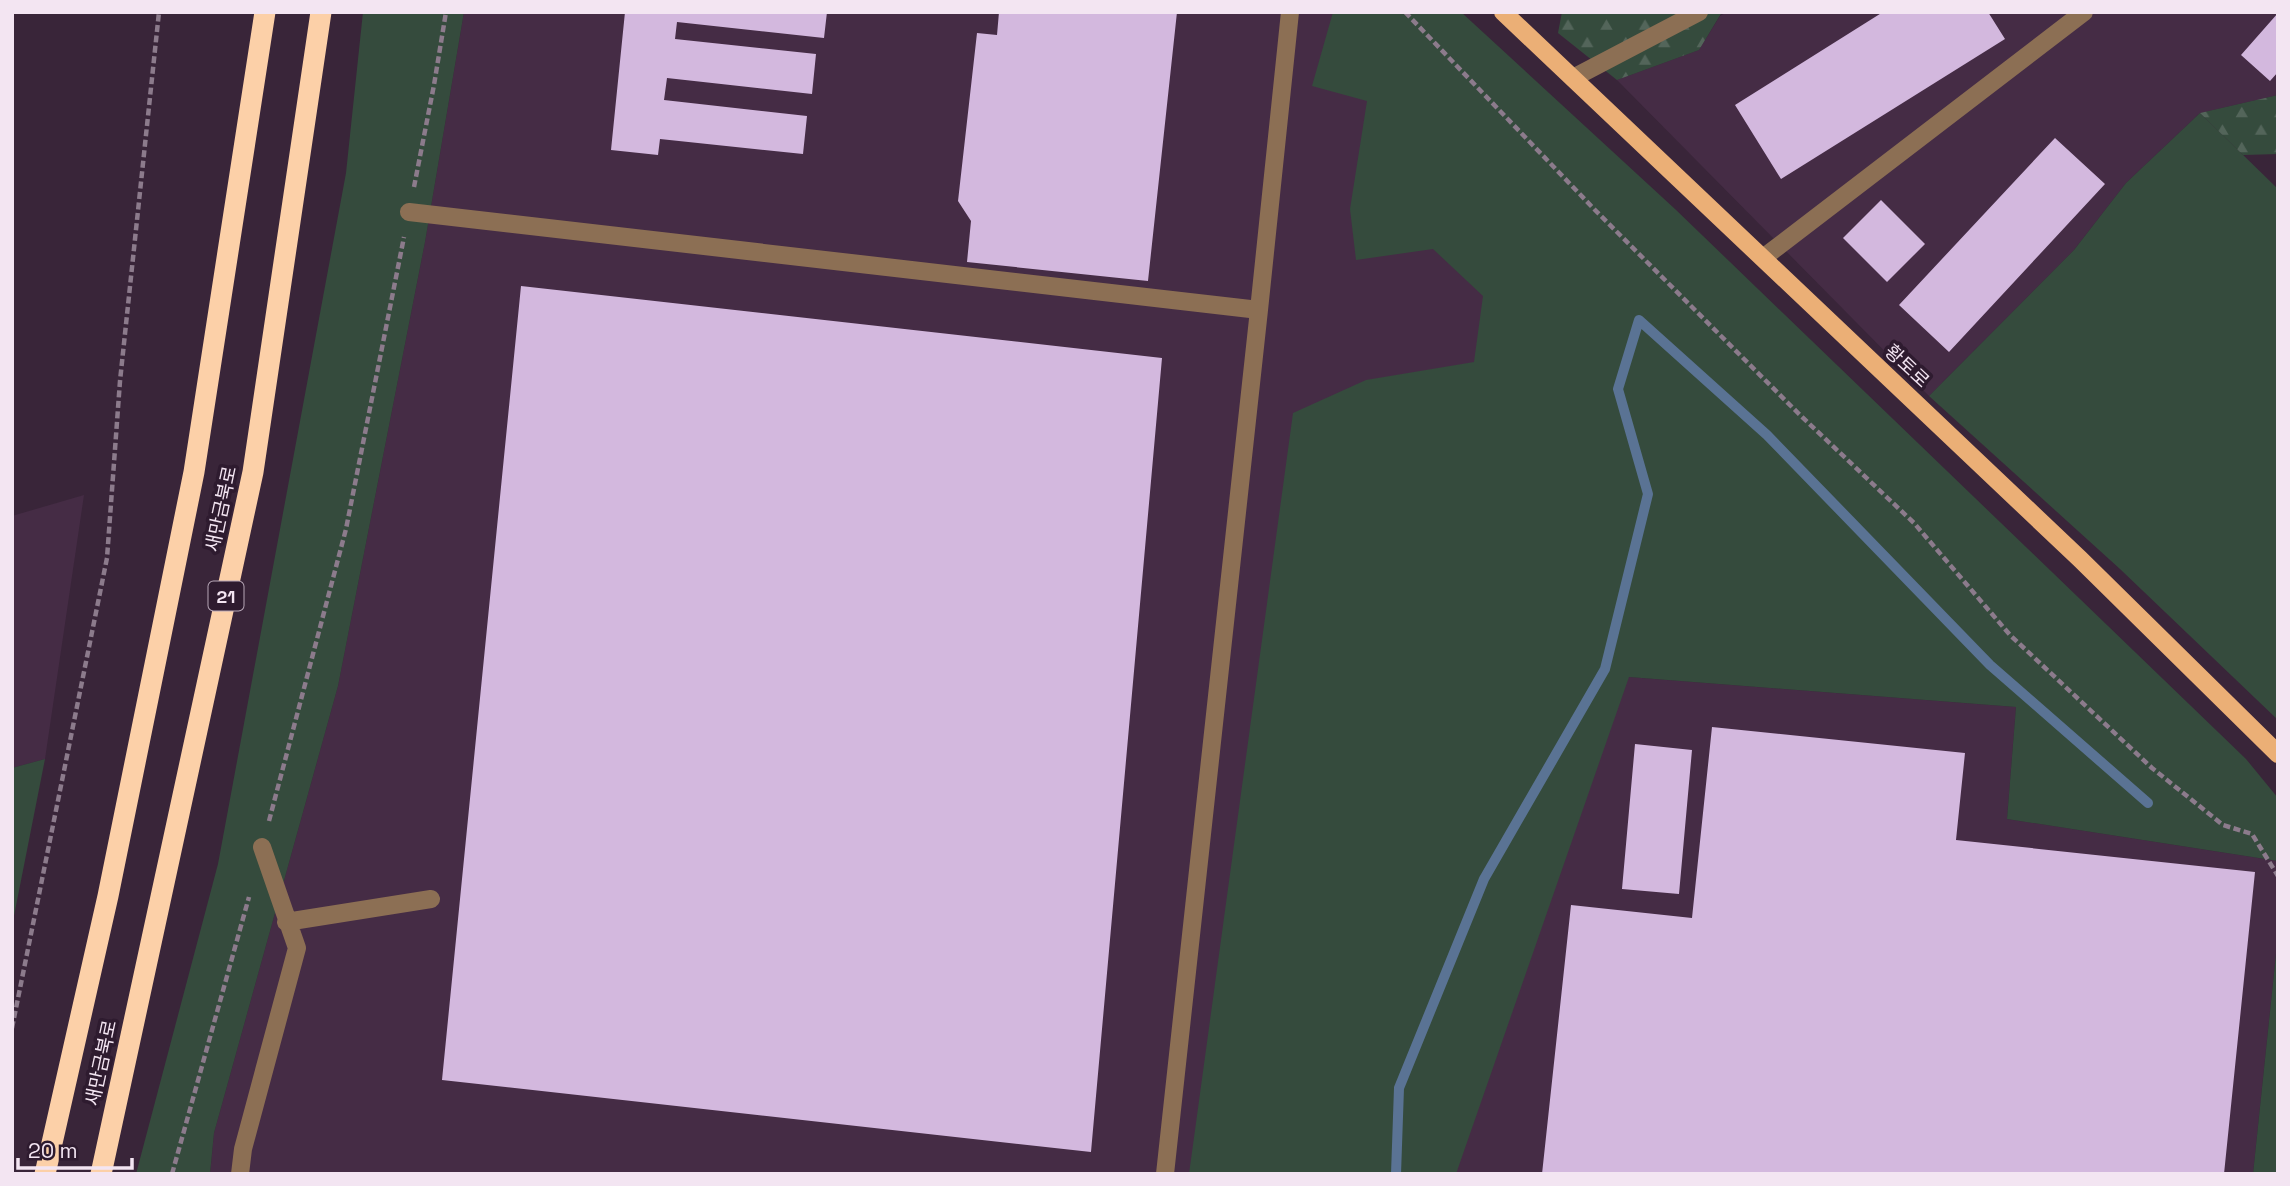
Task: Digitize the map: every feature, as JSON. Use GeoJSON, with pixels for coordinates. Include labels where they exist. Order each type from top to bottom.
{"type":"FeatureCollection","features":[{"type":"Feature","properties":{"kind":"highway","name":"새만금북로"},"geometry":{"type":"LineString","coordinates":[[45,1174],[108,896],[194,472],[265,12]]}},
{"type":"Feature","properties":{"kind":"highway","name":"새만금북로"},"geometry":{"type":"LineString","coordinates":[[101,1174],[253,472],[321,12]]}},
{"type":"Feature","properties":{"kind":"main road","name":"황토로"},"geometry":{"type":"LineString","coordinates":[[1503,12],[2080,559],[2278,754]]}},
{"type":"Feature","properties":{"kind":"lane"},"geometry":{"type":"LineString","coordinates":[[1165,1174],[1290,12]]}},
{"type":"Feature","properties":{"kind":"lane"},"geometry":{"type":"LineString","coordinates":[[1573,78],[1699,12]]}},
{"type":"Feature","properties":{"kind":"lane"},"geometry":{"type":"LineString","coordinates":[[1763,258],[2084,12]]}},
{"type":"Feature","properties":{"kind":"lane"},"geometry":{"type":"LineString","coordinates":[[409,212],[1259,310]]}},
{"type":"Feature","properties":{"kind":"lane"},"geometry":{"type":"LineString","coordinates":[[240,1174],[243,1149],[297,948],[262,847]]}},
{"type":"Feature","properties":{"kind":"lane"},"geometry":{"type":"LineString","coordinates":[[286,922],[431,899]]}},
{"type":"Feature","properties":{"kind":"path"},"geometry":{"type":"LineString","coordinates":[[12,1028],[107,558],[120,381],[159,12]]}},
{"type":"Feature","properties":{"kind":"path"},"geometry":{"type":"LineString","coordinates":[[172,1174],[346,528],[434,86],[446,12]]}},
{"type":"Feature","properties":{"kind":"path"},"geometry":{"type":"LineString","coordinates":[[1405,12],[1596,211],[1799,414],[1914,523],[2010,635],[2162,776],[2223,825],[2252,834],[2278,876]]}},
{"type":"Feature","properties":{"kind":"shaded area"},"geometry":{"type":"Polygon","coordinates":[[[464,12],[1461,12],[1629,677],[2016,707],[2007,819],[2278,861],[2278,935],[2253,1174],[210,1174],[214,1133],[338,686],[425,242],[464,12]]]}},
{"type":"Feature","properties":{"kind":"shaded area"},"geometry":{"type":"Polygon","coordinates":[[[1727,12],[2278,12],[2278,95],[2200,113],[2126,183],[2074,250],[1929,396],[1617,80],[1699,50],[1720,16],[1727,12]]]}},
{"type":"Feature","properties":{"kind":"shaded area"},"geometry":{"type":"Polygon","coordinates":[[[84,495],[45,759],[12,768],[12,516],[84,495]]]}},
{"type":"Feature","properties":{"kind":"green space"},"geometry":{"type":"Polygon","coordinates":[[[363,12],[464,12],[425,242],[338,686],[214,1133],[210,1174],[136,1174],[218,864],[346,173],[363,12]]]}},
{"type":"Feature","properties":{"kind":"green space"},"geometry":{"type":"Polygon","coordinates":[[[1333,12],[1461,12],[1675,209],[2246,759],[2278,798],[2278,861],[2007,819],[2016,707],[1629,677],[1456,1174],[1189,1174],[1293,413],[1366,380],[1474,362],[1483,296],[1433,249],[1356,260],[1350,209],[1367,101],[1312,86],[1333,12]]]}},
{"type":"Feature","properties":{"kind":"green space"},"geometry":{"type":"Polygon","coordinates":[[[1562,12],[1722,12],[1699,50],[1617,80],[1558,33],[1562,12]]]}},
{"type":"Feature","properties":{"kind":"green space"},"geometry":{"type":"Polygon","coordinates":[[[2278,95],[2278,154],[2243,155],[2200,113],[2278,95]]]}},
{"type":"Feature","properties":{"kind":"green space"},"geometry":{"type":"Polygon","coordinates":[[[2200,113],[2278,189],[2278,720],[2120,569],[1929,396],[2074,250],[2126,183],[2200,113]]]}},
{"type":"Feature","properties":{"kind":"green space"},"geometry":{"type":"Polygon","coordinates":[[[45,759],[12,926],[12,768],[45,759]]]}},
{"type":"Feature","properties":{"kind":"green space"},"geometry":{"type":"Polygon","coordinates":[[[2278,935],[2278,1174],[2253,1174],[2278,935]]]}},
{"type":"Feature","properties":{"kind":"building"},"geometry":{"type":"Polygon","coordinates":[[[625,12],[827,12],[824,38],[677,22],[675,39],[816,54],[812,94],[667,78],[664,100],[807,116],[803,154],[660,139],[658,155],[611,150],[625,12]]]}},
{"type":"Feature","properties":{"kind":"building"},"geometry":{"type":"Polygon","coordinates":[[[999,12],[1177,12],[1148,281],[967,262],[971,221],[958,201],[977,33],[997,35],[999,12]]]}},
{"type":"Feature","properties":{"kind":"building"},"geometry":{"type":"Polygon","coordinates":[[[1883,12],[1988,12],[2005,39],[1781,179],[1735,105],[1883,12]]]}},
{"type":"Feature","properties":{"kind":"building"},"geometry":{"type":"Polygon","coordinates":[[[2278,13],[2278,72],[2270,81],[2241,55],[2278,13]]]}},
{"type":"Feature","properties":{"kind":"building"},"geometry":{"type":"Polygon","coordinates":[[[2055,138],[2105,184],[1949,352],[1899,305],[2055,138]]]}},
{"type":"Feature","properties":{"kind":"building"},"geometry":{"type":"Polygon","coordinates":[[[1881,200],[1925,244],[1887,282],[1843,238],[1881,200]]]}},
{"type":"Feature","properties":{"kind":"building"},"geometry":{"type":"Polygon","coordinates":[[[521,286],[1162,358],[1091,1152],[442,1080],[521,286]]]}},
{"type":"Feature","properties":{"kind":"building"},"geometry":{"type":"Polygon","coordinates":[[[1712,727],[1965,753],[1956,840],[2255,872],[2224,1174],[1542,1174],[1571,905],[1692,918],[1712,727]]]}},
{"type":"Feature","properties":{"kind":"building"},"geometry":{"type":"Polygon","coordinates":[[[1635,744],[1692,750],[1679,894],[1622,889],[1635,744]]]}},
{"type":"Feature","properties":{"kind":"waterway"},"geometry":{"type":"LineString","coordinates":[[1396,1174],[1399,1088],[1484,879],[1605,669],[1648,494],[1618,389],[1639,320],[1767,435],[1990,665],[2148,803]]}}]}
